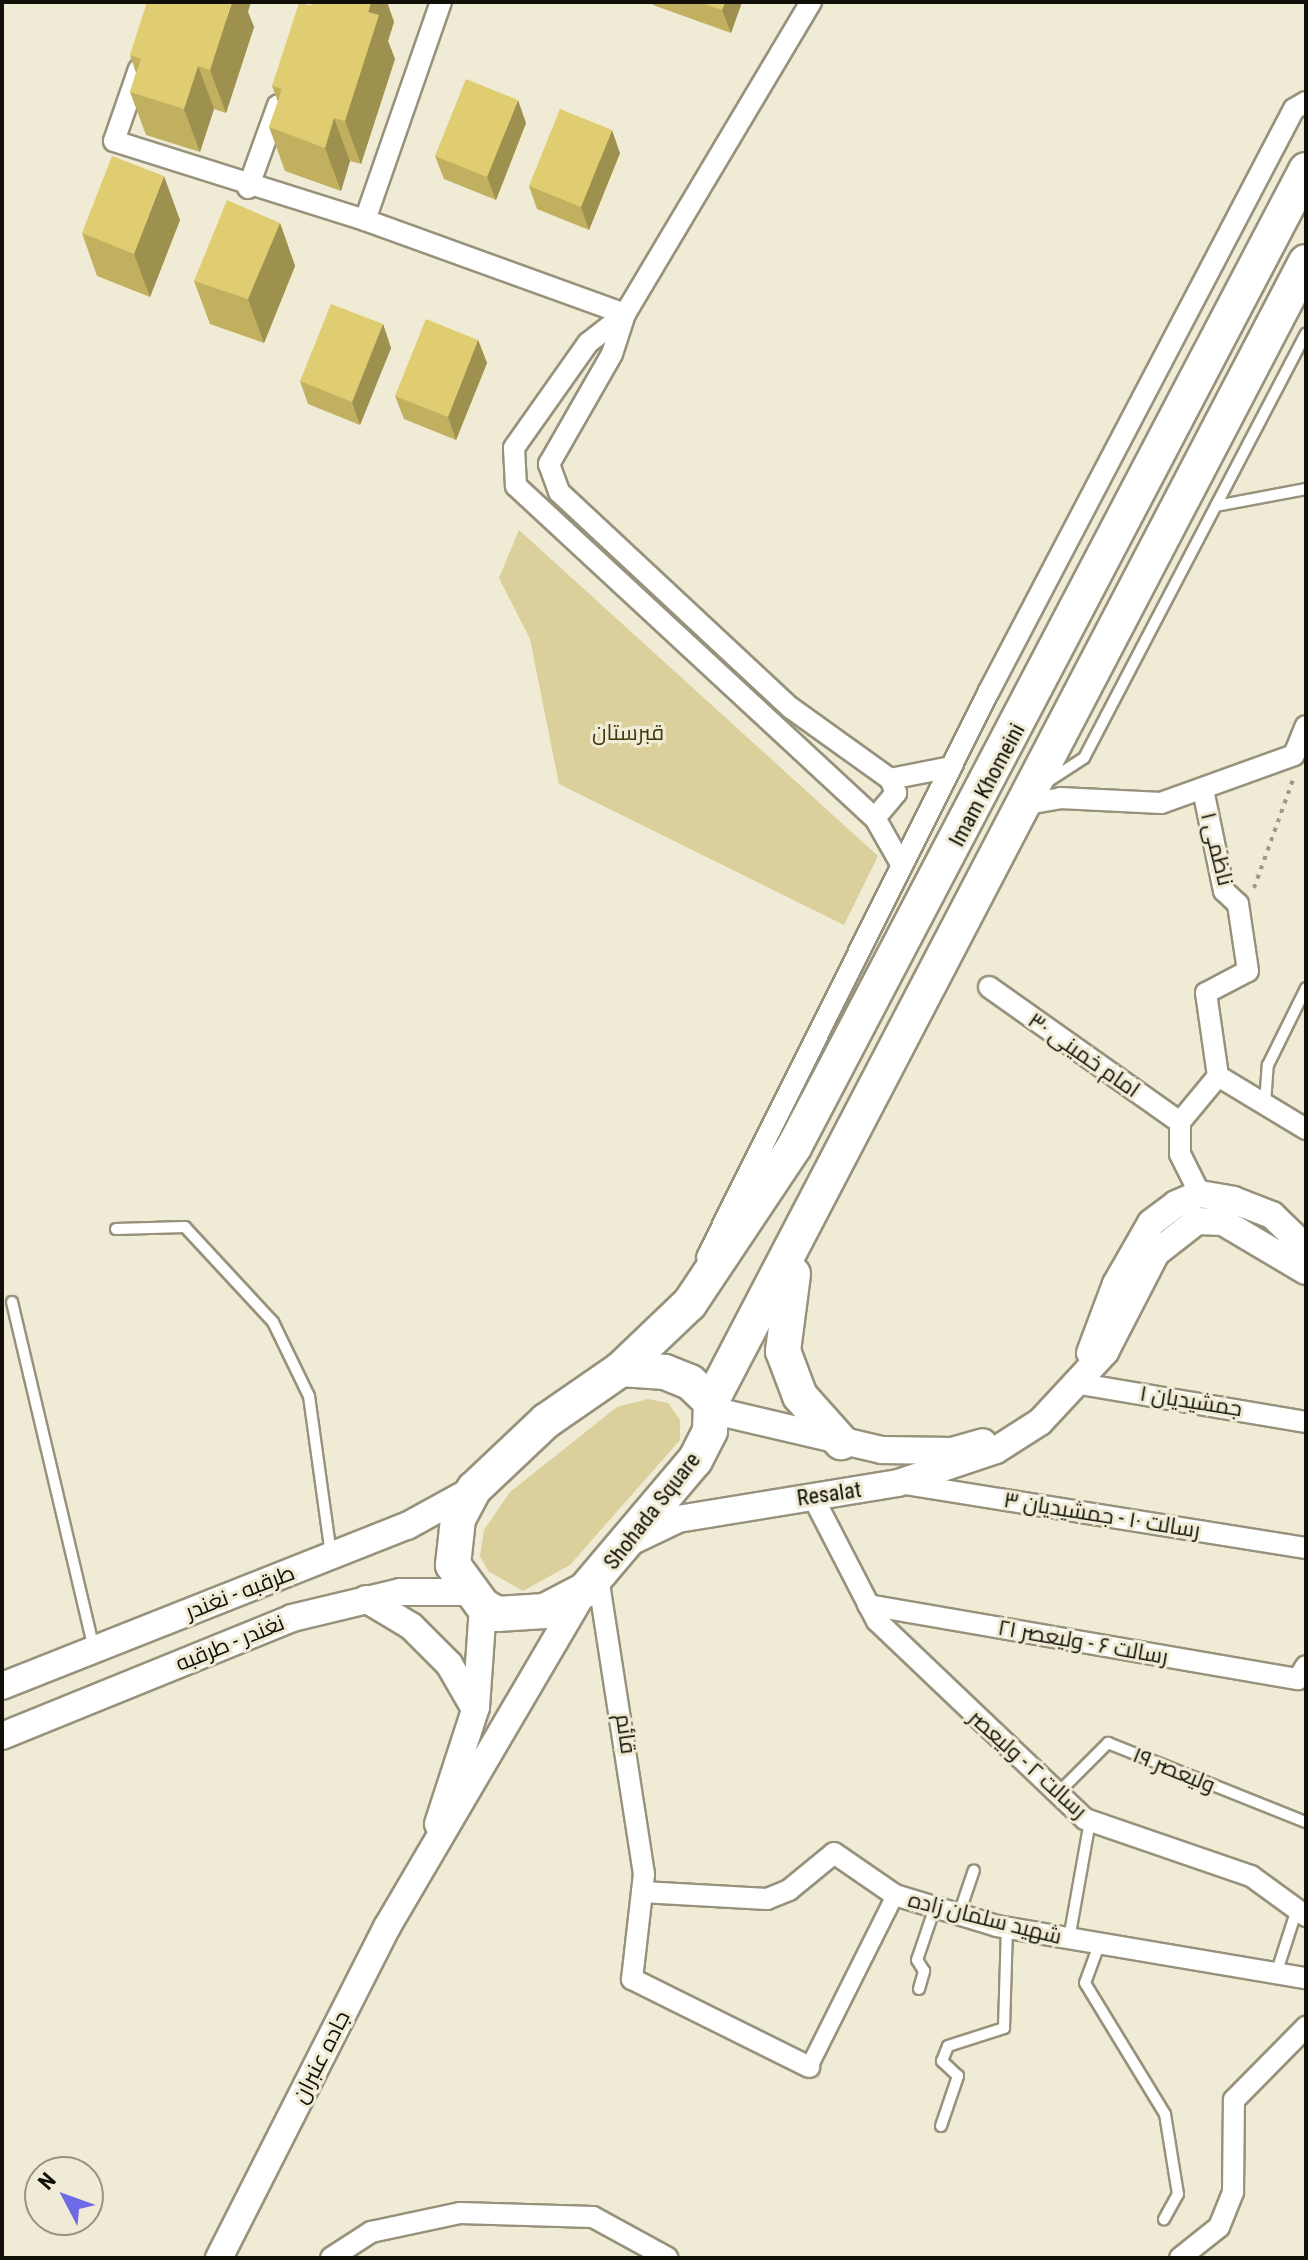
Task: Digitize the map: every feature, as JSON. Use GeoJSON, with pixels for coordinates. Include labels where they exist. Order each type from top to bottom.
{"type":"FeatureCollection","features":[{"type":"Feature","properties":{"kind":"highway","name":"Imam Khomeini"},"geometry":{"type":"LineString","coordinates":[[621,1369],[690,1303],[794,1147],[1306,170]]}},
{"type":"Feature","properties":{"kind":"highway","name":"Imam Khomeini"},"geometry":{"type":"LineString","coordinates":[[711,1406],[796,1251],[1025,800],[1306,262]]}},
{"type":"Feature","properties":{"kind":"highway"},"geometry":{"type":"LineString","coordinates":[[796,1251],[783,1351],[800,1396],[841,1442]]}},
{"type":"Feature","properties":{"kind":"highway"},"geometry":{"type":"LineString","coordinates":[[476,1599],[453,1565],[452,1544],[474,1489],[546,1421],[621,1369],[665,1372],[690,1382],[711,1406]]}},
{"type":"Feature","properties":{"kind":"highway","name":"Shohada Square"},"geometry":{"type":"LineString","coordinates":[[476,1599],[497,1614],[545,1611],[592,1584],[695,1460],[710,1431],[711,1406]]}},
{"type":"Feature","properties":{"kind":"street"},"geometry":{"type":"LineString","coordinates":[[365,220],[441,2]]}},
{"type":"Feature","properties":{"kind":"street"},"geometry":{"type":"LineString","coordinates":[[811,2],[625,314],[612,354],[549,464],[559,492],[791,708],[890,779],[896,793],[875,818]]}},
{"type":"Feature","properties":{"kind":"street"},"geometry":{"type":"LineString","coordinates":[[147,44],[114,141],[248,188],[365,220],[625,314]]}},
{"type":"Feature","properties":{"kind":"street"},"geometry":{"type":"LineString","coordinates":[[248,188],[284,88]]}},
{"type":"Feature","properties":{"kind":"street"},"geometry":{"type":"LineString","coordinates":[[690,1303],[723,1213],[901,864],[1294,109],[1306,102]]}},
{"type":"Feature","properties":{"kind":"street"},"geometry":{"type":"LineString","coordinates":[[625,314],[588,343],[514,448],[516,486],[875,818],[901,864]]}},
{"type":"Feature","properties":{"kind":"street"},"geometry":{"type":"LineString","coordinates":[[515,468],[549,464]]}},
{"type":"Feature","properties":{"kind":"street"},"geometry":{"type":"LineString","coordinates":[[1039,604],[1072,621]]}},
{"type":"Feature","properties":{"kind":"street"},"geometry":{"type":"LineString","coordinates":[[1025,800],[1060,798],[1161,803],[1300,758],[1306,726]]}},
{"type":"Feature","properties":{"kind":"street"},"geometry":{"type":"LineString","coordinates":[[890,779],[951,767]]}},
{"type":"Feature","properties":{"kind":"street","name":"ناظمی ۱"},"geometry":{"type":"LineString","coordinates":[[1203,790],[1224,891],[1238,904]]}},
{"type":"Feature","properties":{"kind":"street"},"geometry":{"type":"LineString","coordinates":[[1200,1194],[1180,1154],[1180,1122],[1218,1076],[1206,993],[1248,971],[1238,904]]}},
{"type":"Feature","properties":{"kind":"street","name":"امام خمینی ۳۰"},"geometry":{"type":"LineString","coordinates":[[989,987],[1180,1122]]}},
{"type":"Feature","properties":{"kind":"street"},"geometry":{"type":"LineString","coordinates":[[1218,1076],[1306,1129]]}},
{"type":"Feature","properties":{"kind":"street","name":"Resalat"},"geometry":{"type":"LineString","coordinates":[[628,1543],[678,1519],[740,1504],[814,1499],[898,1483],[964,1465],[1025,1430],[1105,1352],[1156,1253],[1197,1221],[1243,1231],[1286,1266],[1306,1252],[1272,1215],[1200,1194],[1151,1223],[1116,1284],[1082,1373]]}},
{"type":"Feature","properties":{"kind":"street","name":"جمشیدیان ۱"},"geometry":{"type":"LineString","coordinates":[[1082,1373],[1306,1422]]}},
{"type":"Feature","properties":{"kind":"street","name":"Resalat"},"geometry":{"type":"LineString","coordinates":[[711,1406],[841,1442],[952,1451],[1025,1430]]}},
{"type":"Feature","properties":{"kind":"street","name":"رسالت ۱۰ - جمشیدیان ۳"},"geometry":{"type":"LineString","coordinates":[[898,1483],[1306,1548]]}},
{"type":"Feature","properties":{"kind":"street","name":"طرقبه - نغندر"},"geometry":{"type":"LineString","coordinates":[[2,1686],[331,1557],[474,1489]]}},
{"type":"Feature","properties":{"kind":"street","name":"رسالت ۲ - ولیعصر"},"geometry":{"type":"LineString","coordinates":[[814,1499],[868,1605],[912,1661],[1090,1821],[1251,1876],[1302,1912]]}},
{"type":"Feature","properties":{"kind":"street","name":"جاده عنبران"},"geometry":{"type":"LineString","coordinates":[[219,2258],[427,1857],[592,1584]]}},
{"type":"Feature","properties":{"kind":"street","name":"قائم"},"geometry":{"type":"LineString","coordinates":[[592,1584],[626,1731],[642,1892],[632,1979],[809,2067]]}},
{"type":"Feature","properties":{"kind":"street"},"geometry":{"type":"LineString","coordinates":[[366,1599],[411,1626],[449,1664],[475,1709]]}},
{"type":"Feature","properties":{"kind":"street","name":"نغندر - طرقبه"},"geometry":{"type":"LineString","coordinates":[[2,1736],[292,1618],[366,1599],[476,1599]]}},
{"type":"Feature","properties":{"kind":"street","name":"جاده عنبران"},"geometry":{"type":"LineString","coordinates":[[427,1857],[475,1709],[476,1599]]}},
{"type":"Feature","properties":{"kind":"street","name":"رسالت ۶ - ولیعصر ۲۱"},"geometry":{"type":"LineString","coordinates":[[868,1605],[1302,1672]]}},
{"type":"Feature","properties":{"kind":"street","name":"شهید سلمان زاده"},"geometry":{"type":"LineString","coordinates":[[642,1892],[767,1899],[789,1890],[834,1853],[895,1895],[1007,1928],[1258,1974],[1277,1971],[1306,1978]]}},
{"type":"Feature","properties":{"kind":"street"},"geometry":{"type":"LineString","coordinates":[[809,2067],[895,1895]]}},
{"type":"Feature","properties":{"kind":"street"},"geometry":{"type":"LineString","coordinates":[[1180,2258],[1219,2227],[1233,2192],[1234,2100],[1306,2027]]}},
{"type":"Feature","properties":{"kind":"street"},"geometry":{"type":"LineString","coordinates":[[331,2258],[371,2232],[460,2213],[593,2217],[668,2258]]}},
{"type":"Feature","properties":{"kind":"lane"},"geometry":{"type":"LineString","coordinates":[[1025,800],[1084,758],[1306,333]]}},
{"type":"Feature","properties":{"kind":"lane"},"geometry":{"type":"LineString","coordinates":[[1216,506],[1306,489]]}},
{"type":"Feature","properties":{"kind":"lane"},"geometry":{"type":"LineString","coordinates":[[1265,1104],[1268,1065],[1306,988]]}},
{"type":"Feature","properties":{"kind":"lane"},"geometry":{"type":"LineString","coordinates":[[116,1229],[185,1227],[273,1322],[309,1396],[331,1557]]}},
{"type":"Feature","properties":{"kind":"lane"},"geometry":{"type":"LineString","coordinates":[[12,1302],[95,1650]]}},
{"type":"Feature","properties":{"kind":"lane","name":"ولیعصر ۱۹"},"geometry":{"type":"LineString","coordinates":[[1058,1793],[1108,1743],[1306,1822]]}},
{"type":"Feature","properties":{"kind":"lane"},"geometry":{"type":"LineString","coordinates":[[1069,1939],[1090,1821]]}},
{"type":"Feature","properties":{"kind":"lane"},"geometry":{"type":"LineString","coordinates":[[959,1914],[974,1870]]}},
{"type":"Feature","properties":{"kind":"lane"},"geometry":{"type":"LineString","coordinates":[[919,1989],[924,1971],[917,1960],[935,1907]]}},
{"type":"Feature","properties":{"kind":"lane"},"geometry":{"type":"LineString","coordinates":[[1277,1971],[1302,1912]]}},
{"type":"Feature","properties":{"kind":"lane"},"geometry":{"type":"LineString","coordinates":[[941,2126],[958,2076],[942,2061],[948,2046],[1004,2028],[1007,1928]]}},
{"type":"Feature","properties":{"kind":"lane"},"geometry":{"type":"LineString","coordinates":[[1099,1945],[1085,1983],[1165,2114],[1178,2194],[1164,2219]]}},
{"type":"Feature","properties":{"kind":"path"},"geometry":{"type":"LineString","coordinates":[[1238,904],[1256,886],[1293,791],[1300,758]]}},
{"type":"Feature","properties":{"kind":"green space","name":"قبرستان"},"geometry":{"type":"Polygon","coordinates":[[[519,530],[878,856],[844,925],[559,784],[530,639],[499,578],[519,530]]]}},
{"type":"Feature","properties":{"kind":"green space"},"geometry":{"type":"Polygon","coordinates":[[[648,1399],[668,1403],[680,1420],[680,1440],[570,1565],[523,1591],[488,1571],[480,1556],[484,1530],[510,1492],[617,1407],[648,1399]]]}},
{"type":"Feature","properties":{"kind":"building"},"geometry":{"type":"Polygon","coordinates":[[[147,2],[232,2],[210,70],[198,66],[184,109],[130,92],[141,59],[130,55],[147,2]]]}},
{"type":"Feature","properties":{"kind":"building"},"geometry":{"type":"Polygon","coordinates":[[[313,2],[371,2],[368,12],[379,15],[345,121],[334,118],[325,148],[269,127],[282,89],[272,86],[299,3],[312,6],[313,2]]]}},
{"type":"Feature","properties":{"kind":"building"},"geometry":{"type":"Polygon","coordinates":[[[699,2],[725,2],[722,10],[699,2]]]}},
{"type":"Feature","properties":{"kind":"building"},"geometry":{"type":"Polygon","coordinates":[[[466,79],[518,100],[487,177],[435,156],[466,79]]]}},
{"type":"Feature","properties":{"kind":"building"},"geometry":{"type":"Polygon","coordinates":[[[560,109],[612,130],[581,207],[529,186],[560,109]]]}},
{"type":"Feature","properties":{"kind":"building"},"geometry":{"type":"Polygon","coordinates":[[[112,156],[164,176],[134,254],[82,233],[112,156]]]}},
{"type":"Feature","properties":{"kind":"building"},"geometry":{"type":"Polygon","coordinates":[[[227,200],[280,223],[248,299],[194,281],[227,200]]]}},
{"type":"Feature","properties":{"kind":"building"},"geometry":{"type":"Polygon","coordinates":[[[331,304],[383,324],[352,402],[300,381],[331,304]]]}},
{"type":"Feature","properties":{"kind":"building"},"geometry":{"type":"Polygon","coordinates":[[[426,319],[478,340],[448,417],[395,396],[426,319]]]}}]}
